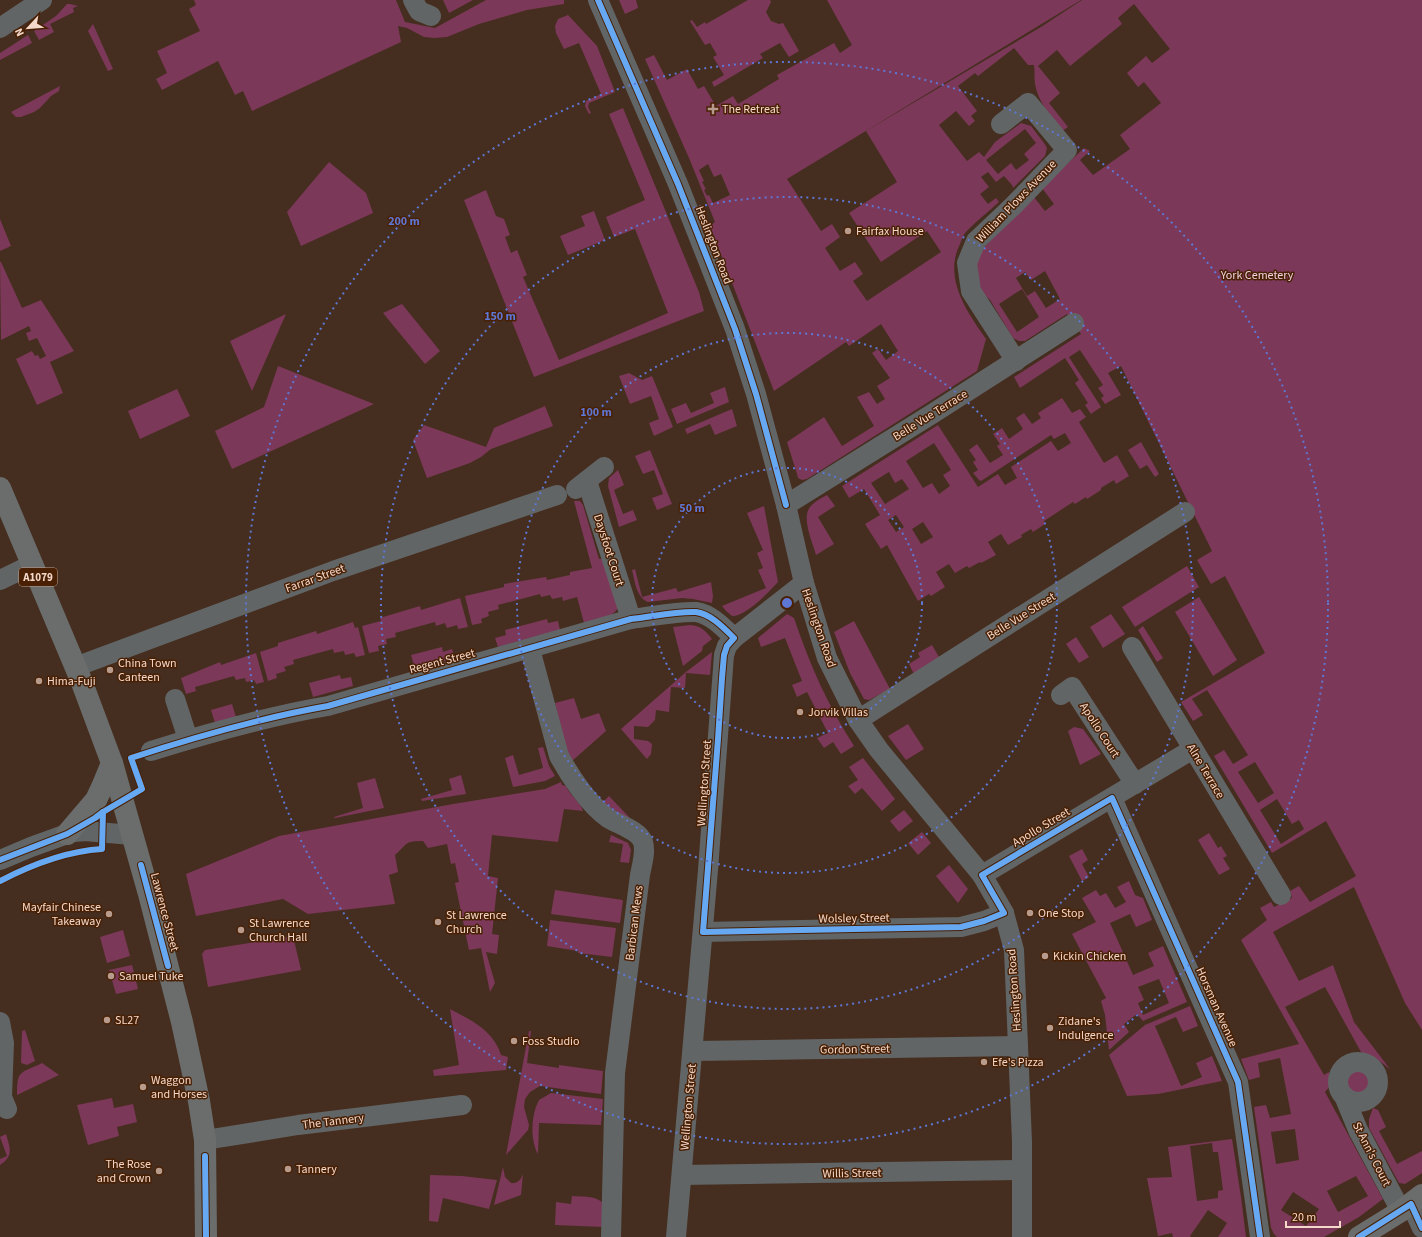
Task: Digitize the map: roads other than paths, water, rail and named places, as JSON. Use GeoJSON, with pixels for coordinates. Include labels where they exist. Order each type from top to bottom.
{"type":"FeatureCollection","features":[{"type":"Feature","properties":{"kind":"main road","name":"Lawrence Street"},"geometry":{"type":"LineString","coordinates":[[0,488],[75,667],[112,763],[159,931],[182,1022],[199,1101],[205,1140],[206,1237]]}},
{"type":"Feature","properties":{"kind":"main road"},"geometry":{"type":"LineString","coordinates":[[67,834],[96,800],[112,763]]}},
{"type":"Feature","properties":{"kind":"main road"},"geometry":{"type":"LineString","coordinates":[[1359,1237],[1411,1203]]}},
{"type":"Feature","properties":{"kind":"street"},"geometry":{"type":"LineString","coordinates":[[0,28],[42,0]]}},
{"type":"Feature","properties":{"kind":"street"},"geometry":{"type":"LineString","coordinates":[[413,0],[419,12],[431,16]]}},
{"type":"Feature","properties":{"kind":"street","name":"Heslington Road"},"geometry":{"type":"LineString","coordinates":[[598,0],[678,184],[732,323],[756,394],[786,506],[804,583],[827,658],[858,720],[879,750],[982,875],[1004,913],[1014,950],[1022,1170],[1022,1237]]}},
{"type":"Feature","properties":{"kind":"street","name":"William Plows Avenue"},"geometry":{"type":"LineString","coordinates":[[1001,124],[1028,103],[1067,150],[1013,206],[976,241],[967,263],[971,291],[1016,360]]}},
{"type":"Feature","properties":{"kind":"street","name":"Belle Vue Terrace"},"geometry":{"type":"LineString","coordinates":[[786,506],[1074,323]]}},
{"type":"Feature","properties":{"kind":"street"},"geometry":{"type":"LineString","coordinates":[[573,488],[604,467]]}},
{"type":"Feature","properties":{"kind":"street","name":"Daysfoot Court"},"geometry":{"type":"LineString","coordinates":[[573,488],[631,619]]}},
{"type":"Feature","properties":{"kind":"street","name":"Farrar Street"},"geometry":{"type":"LineString","coordinates":[[75,667],[333,571],[573,488]]}},
{"type":"Feature","properties":{"kind":"street","name":"Belle Vue Street"},"geometry":{"type":"LineString","coordinates":[[858,720],[1185,512]]}},
{"type":"Feature","properties":{"kind":"street"},"geometry":{"type":"LineString","coordinates":[[0,580],[33,564]]}},
{"type":"Feature","properties":{"kind":"street","name":"Wellington Street"},"geometry":{"type":"LineString","coordinates":[[676,1237],[703,932],[724,655],[727,646],[734,638],[804,583]]}},
{"type":"Feature","properties":{"kind":"street","name":"Regent Street"},"geometry":{"type":"LineString","coordinates":[[151,751],[188,739],[284,714],[328,706],[631,619],[697,612],[717,622],[734,638]]}},
{"type":"Feature","properties":{"kind":"street","name":"Alne Terrace"},"geometry":{"type":"LineString","coordinates":[[1132,647],[1281,894]]}},
{"type":"Feature","properties":{"kind":"street","name":"Barbican Mews"},"geometry":{"type":"LineString","coordinates":[[530,649],[559,756],[578,786],[599,810],[609,818],[630,829],[642,840],[644,852],[615,1073],[611,1237]]}},
{"type":"Feature","properties":{"kind":"street","name":"Apollo Court"},"geometry":{"type":"LineString","coordinates":[[1061,695],[1072,687],[1134,784]]}},
{"type":"Feature","properties":{"kind":"street"},"geometry":{"type":"LineString","coordinates":[[176,699],[188,739]]}},
{"type":"Feature","properties":{"kind":"street","name":"Apollo Street"},"geometry":{"type":"LineString","coordinates":[[982,875],[1193,749]]}},
{"type":"Feature","properties":{"kind":"street","name":"Horsman Avenue"},"geometry":{"type":"LineString","coordinates":[[1112,798],[1238,1082],[1260,1237]]}},
{"type":"Feature","properties":{"kind":"street"},"geometry":{"type":"LineString","coordinates":[[0,860],[67,834],[85,832],[132,835]]}},
{"type":"Feature","properties":{"kind":"street","name":"Wolsley Street"},"geometry":{"type":"LineString","coordinates":[[703,932],[962,927],[984,922],[1004,913]]}},
{"type":"Feature","properties":{"kind":"street"},"geometry":{"type":"LineString","coordinates":[[0,1022],[4,1043],[2,1097],[7,1109]]}},
{"type":"Feature","properties":{"kind":"street","name":"Gordon Street"},"geometry":{"type":"LineString","coordinates":[[693,1051],[1018,1046]]}},
{"type":"Feature","properties":{"kind":"street","name":"St Ann's Court"},"geometry":{"type":"LineString","coordinates":[[1344,1096],[1358,1130],[1411,1203],[1422,1228]]}},
{"type":"Feature","properties":{"kind":"street","name":"The Tannery"},"geometry":{"type":"LineString","coordinates":[[205,1140],[298,1125],[462,1105]]}},
{"type":"Feature","properties":{"kind":"street","name":"Willis Street"},"geometry":{"type":"LineString","coordinates":[[682,1176],[1022,1170]]}},
{"type":"Feature","properties":{"kind":"place","name":"The Retreat"},"geometry":{"type":"Point","coordinates":[713,109]}},
{"type":"Feature","properties":{"kind":"place","name":"Fairfax House"},"geometry":{"type":"Point","coordinates":[848,231]}},
{"type":"Feature","properties":{"kind":"place","name":"China Town Canteen"},"geometry":{"type":"Point","coordinates":[110,670]}},
{"type":"Feature","properties":{"kind":"place","name":"Hima-Fuji"},"geometry":{"type":"Point","coordinates":[39,681]}},
{"type":"Feature","properties":{"kind":"place","name":"Jorvik Villas"},"geometry":{"type":"Point","coordinates":[800,712]}},
{"type":"Feature","properties":{"kind":"place","name":"One Stop"},"geometry":{"type":"Point","coordinates":[1030,913]}},
{"type":"Feature","properties":{"kind":"place","name":"Mayfair Chinese Takeaway"},"geometry":{"type":"Point","coordinates":[109,914]}},
{"type":"Feature","properties":{"kind":"place","name":"St Lawrence Church"},"geometry":{"type":"Point","coordinates":[438,922]}},
{"type":"Feature","properties":{"kind":"place","name":"St Lawrence Church Hall"},"geometry":{"type":"Point","coordinates":[241,930]}},
{"type":"Feature","properties":{"kind":"place","name":"Kickin Chicken"},"geometry":{"type":"Point","coordinates":[1045,956]}},
{"type":"Feature","properties":{"kind":"place","name":"Samuel Tuke"},"geometry":{"type":"Point","coordinates":[111,976]}},
{"type":"Feature","properties":{"kind":"place","name":"SL27"},"geometry":{"type":"Point","coordinates":[107,1020]}},
{"type":"Feature","properties":{"kind":"place","name":"Zidane's Indulgence"},"geometry":{"type":"Point","coordinates":[1050,1028]}},
{"type":"Feature","properties":{"kind":"place","name":"Foss Studio"},"geometry":{"type":"Point","coordinates":[514,1041]}},
{"type":"Feature","properties":{"kind":"place","name":"Efe's Pizza"},"geometry":{"type":"Point","coordinates":[984,1062]}},
{"type":"Feature","properties":{"kind":"place","name":"Waggon and Horses"},"geometry":{"type":"Point","coordinates":[143,1087]}},
{"type":"Feature","properties":{"kind":"place","name":"Tannery"},"geometry":{"type":"Point","coordinates":[288,1169]}},
{"type":"Feature","properties":{"kind":"place","name":"The Rose and Crown"},"geometry":{"type":"Point","coordinates":[159,1171]}},
{"type":"Feature","properties":{"kind":"park label","name":"York Cemetery"},"geometry":{"type":"Point","coordinates":[1257,275]}}]}
